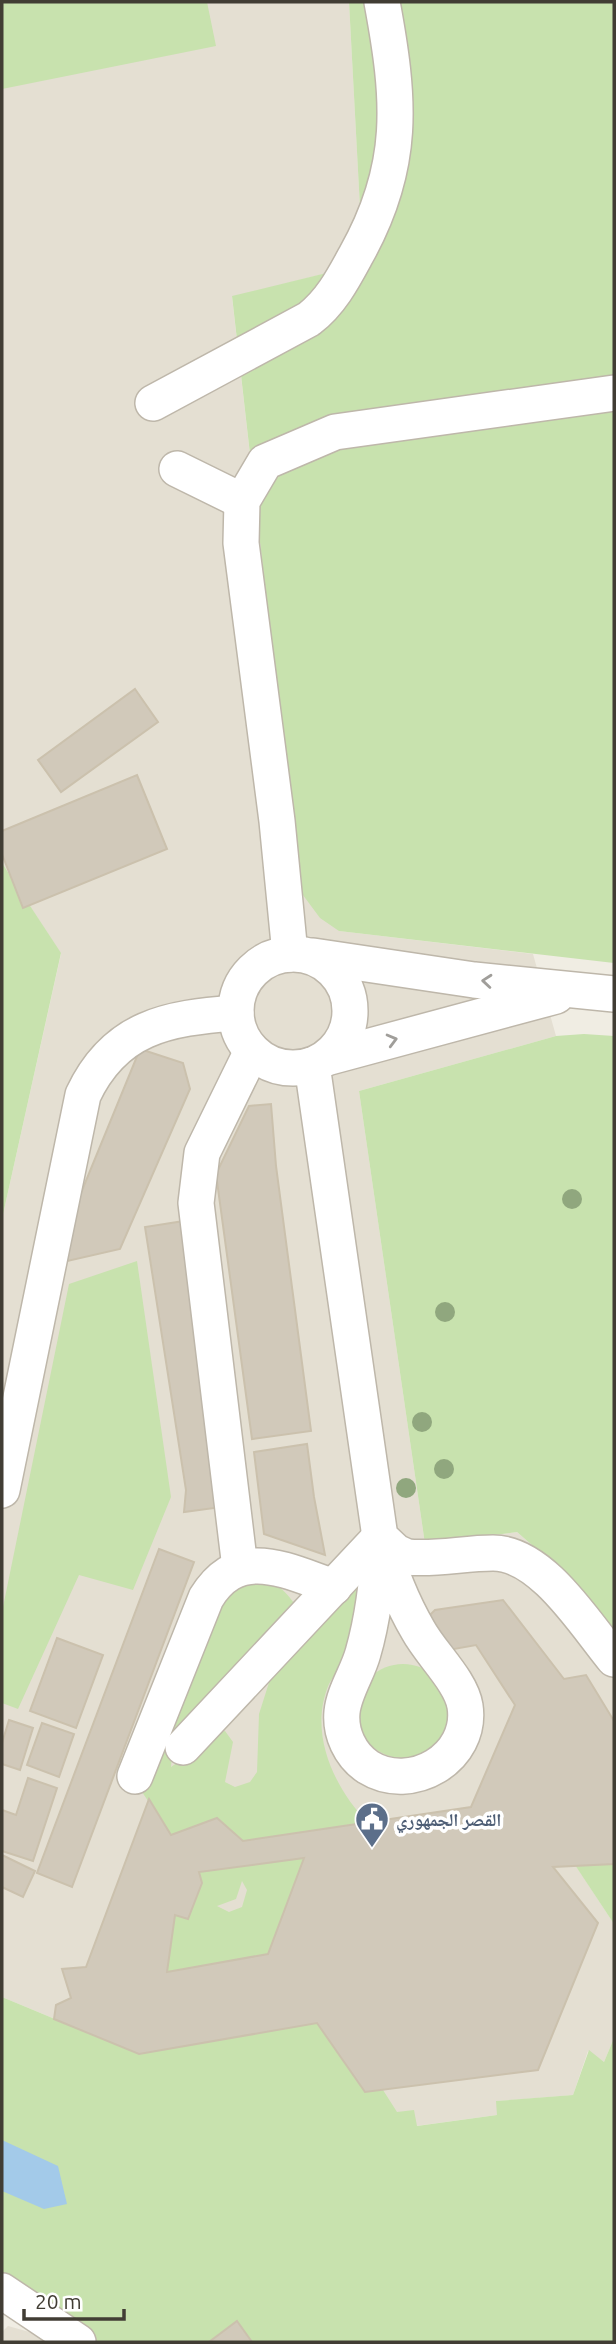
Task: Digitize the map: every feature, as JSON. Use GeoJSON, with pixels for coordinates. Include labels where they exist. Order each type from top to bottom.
{"type":"FeatureCollection","features":[{"type":"Feature","properties":{"kind":"street"},"geometry":{"type":"LineString","coordinates":[[153,403],[309,319],[322,308],[340,285],[374,223],[396,144],[395,70],[382,2]]}},
{"type":"Feature","properties":{"kind":"street"},"geometry":{"type":"LineString","coordinates":[[298,954],[277,821],[241,543],[242,501],[265,462],[335,432],[614,393]]}},
{"type":"Feature","properties":{"kind":"street"},"geometry":{"type":"LineString","coordinates":[[177,469],[242,501]]}},
{"type":"Feature","properties":{"kind":"street"},"geometry":{"type":"LineString","coordinates":[[298,954],[334,971],[344,985],[349,1000],[346,1032],[338,1046],[319,1062]]}},
{"type":"Feature","properties":{"kind":"street"},"geometry":{"type":"LineString","coordinates":[[580,989],[319,1062],[279,1067],[251,1051],[242,1037],[236,1013],[240,990],[247,976],[267,960],[298,954],[474,980],[580,989],[614,994]]}},
{"type":"Feature","properties":{"kind":"street"},"geometry":{"type":"LineString","coordinates":[[2,1490],[83,1095],[92,1076],[102,1060],[127,1039],[163,1024],[236,1013]]}},
{"type":"Feature","properties":{"kind":"street"},"geometry":{"type":"LineString","coordinates":[[240,1568],[196,1203],[202,1153],[251,1051]]}},
{"type":"Feature","properties":{"kind":"street"},"geometry":{"type":"LineString","coordinates":[[319,1062],[380,1537],[389,1567],[418,1630],[438,1663],[451,1675],[465,1706],[460,1739],[452,1754],[426,1772],[410,1776],[379,1773],[366,1766],[355,1755],[342,1727],[342,1712],[364,1651],[371,1620],[380,1537]]}},
{"type":"Feature","properties":{"kind":"street"},"geometry":{"type":"LineString","coordinates":[[183,1747],[380,1537]]}},
{"type":"Feature","properties":{"kind":"street"},"geometry":{"type":"LineString","coordinates":[[380,1537],[396,1552],[407,1557],[495,1553],[524,1561],[545,1577],[614,1659]]}},
{"type":"Feature","properties":{"kind":"street"},"geometry":{"type":"LineString","coordinates":[[135,1776],[205,1598],[222,1577],[240,1568],[269,1566],[334,1587]]}},
{"type":"Feature","properties":{"kind":"street"},"geometry":{"type":"LineString","coordinates":[[2,2291],[79,2342]]}},
{"type":"Feature","properties":{"kind":"shaded area"},"geometry":{"type":"Polygon","coordinates":[[[2,2],[349,2],[363,264],[232,297],[288,788],[339,931],[533,954],[556,1036],[359,1091],[425,1544],[517,1532],[540,1552],[614,1636],[614,1864],[576,1866],[614,1924],[614,2038],[604,2062],[588,2051],[573,2095],[497,2101],[497,2115],[416,2126],[365,2092],[317,2023],[139,2054],[2,1997],[2,1219],[61,954],[2,863],[2,2]]]}},
{"type":"Feature","properties":{"kind":"shaded area"},"geometry":{"type":"Polygon","coordinates":[[[8,2326],[33,2333],[50,2342],[2,2342],[2,2332],[8,2326]]]}},
{"type":"Feature","properties":{"kind":"green space"},"geometry":{"type":"Polygon","coordinates":[[[2,2],[207,2],[216,46],[2,89],[2,2]]]}},
{"type":"Feature","properties":{"kind":"green space"},"geometry":{"type":"Polygon","coordinates":[[[349,2],[614,2],[614,963],[339,931],[320,918],[294,883],[288,788],[232,296],[363,264],[349,2]]]}},
{"type":"Feature","properties":{"kind":"green space"},"geometry":{"type":"Polygon","coordinates":[[[2,863],[61,953],[2,1219],[2,863]]]}},
{"type":"Feature","properties":{"kind":"green space"},"geometry":{"type":"Polygon","coordinates":[[[556,1036],[614,1036],[614,1636],[540,1552],[517,1532],[425,1544],[359,1091],[556,1036]]]}},
{"type":"Feature","properties":{"kind":"green space"},"geometry":{"type":"Polygon","coordinates":[[[137,1261],[171,1497],[133,1590],[79,1575],[18,1709],[2,1703],[2,1612],[69,1284],[137,1261]]]}},
{"type":"Feature","properties":{"kind":"green space"},"geometry":{"type":"Polygon","coordinates":[[[248,1583],[275,1586],[284,1591],[294,1603],[172,1756],[171,1767],[225,1731],[233,1742],[225,1782],[235,1787],[250,1782],[257,1772],[259,1714],[273,1670],[358,1585],[360,1589],[352,1643],[347,1658],[329,1684],[321,1721],[323,1740],[335,1776],[344,1793],[367,1822],[243,1841],[217,1818],[171,1835],[138,1786],[222,1597],[248,1583]]]}},
{"type":"Feature","properties":{"kind":"green space"},"geometry":{"type":"Polygon","coordinates":[[[403,1664],[421,1667],[436,1678],[447,1693],[450,1711],[447,1729],[436,1744],[421,1755],[403,1758],[385,1755],[370,1744],[359,1729],[356,1711],[359,1693],[370,1678],[385,1667],[403,1664]]]}},
{"type":"Feature","properties":{"kind":"green space"},"geometry":{"type":"Polygon","coordinates":[[[304,1858],[268,1954],[167,1972],[175,1915],[188,1919],[202,1884],[199,1872],[304,1858]],[[242,1881],[236,1899],[217,1906],[229,1912],[242,1907],[247,1890],[242,1881]]]}},
{"type":"Feature","properties":{"kind":"green space"},"geometry":{"type":"Polygon","coordinates":[[[614,1864],[614,1924],[575,1865],[614,1864]]]}},
{"type":"Feature","properties":{"kind":"green space"},"geometry":{"type":"Polygon","coordinates":[[[2,1997],[139,2054],[317,2023],[365,2092],[383,2090],[397,2112],[414,2110],[417,2126],[497,2115],[496,2101],[573,2095],[589,2050],[604,2062],[614,2038],[614,2342],[252,2342],[237,2322],[209,2342],[98,2342],[2,2273],[2,1997]]]}},
{"type":"Feature","properties":{"kind":"water"},"geometry":{"type":"Polygon","coordinates":[[[2,2140],[58,2166],[67,2204],[44,2209],[2,2191],[2,2140]]]}},
{"type":"Feature","properties":{"kind":"building"},"geometry":{"type":"Polygon","coordinates":[[[135,689],[158,722],[61,792],[38,760],[135,689]]]}},
{"type":"Feature","properties":{"kind":"building"},"geometry":{"type":"Polygon","coordinates":[[[137,775],[167,849],[23,908],[2,854],[2,831],[137,775]]]}},
{"type":"Feature","properties":{"kind":"building"},"geometry":{"type":"Polygon","coordinates":[[[140,1049],[183,1063],[190,1089],[120,1249],[63,1262],[67,1227],[140,1049]]]}},
{"type":"Feature","properties":{"kind":"building"},"geometry":{"type":"Polygon","coordinates":[[[271,1104],[276,1166],[311,1431],[252,1439],[216,1174],[249,1106],[271,1104]]]}},
{"type":"Feature","properties":{"kind":"building"},"geometry":{"type":"Polygon","coordinates":[[[184,1221],[222,1507],[184,1512],[186,1490],[145,1227],[184,1221]]]}},
{"type":"Feature","properties":{"kind":"building"},"geometry":{"type":"Polygon","coordinates":[[[307,1444],[325,1555],[264,1534],[254,1452],[307,1444]]]}},
{"type":"Feature","properties":{"kind":"building"},"geometry":{"type":"Polygon","coordinates":[[[159,1549],[194,1562],[72,1887],[37,1873],[159,1549]]]}},
{"type":"Feature","properties":{"kind":"building","name":"القصر الجمهوري"},"geometry":{"type":"Polygon","coordinates":[[[503,1600],[564,1679],[586,1675],[614,1721],[614,1864],[553,1867],[598,1923],[538,2070],[365,2092],[317,2023],[139,2054],[54,2019],[56,2005],[71,1998],[62,1969],[86,1967],[149,1799],[171,1835],[217,1818],[243,1841],[471,1807],[515,1705],[476,1645],[443,1651],[425,1620],[435,1610],[503,1600]],[[304,1858],[199,1872],[202,1883],[188,1919],[175,1915],[167,1972],[268,1954],[304,1858]]]}},
{"type":"Feature","properties":{"kind":"building"},"geometry":{"type":"Polygon","coordinates":[[[57,1638],[103,1655],[76,1728],[30,1711],[57,1638]]]}},
{"type":"Feature","properties":{"kind":"building"},"geometry":{"type":"Polygon","coordinates":[[[9,1720],[33,1728],[20,1770],[2,1764],[2,1743],[9,1720]]]}},
{"type":"Feature","properties":{"kind":"building"},"geometry":{"type":"Polygon","coordinates":[[[42,1723],[74,1734],[59,1777],[27,1765],[42,1723]]]}},
{"type":"Feature","properties":{"kind":"building"},"geometry":{"type":"Polygon","coordinates":[[[28,1778],[57,1788],[33,1861],[2,1851],[2,1810],[16,1815],[28,1778]]]}},
{"type":"Feature","properties":{"kind":"building"},"geometry":{"type":"Polygon","coordinates":[[[2,1855],[35,1871],[23,1897],[2,1887],[2,1855]]]}},
{"type":"Feature","properties":{"kind":"building"},"geometry":{"type":"Polygon","coordinates":[[[237,2321],[252,2342],[209,2342],[237,2321]]]}},
{"type":"Feature","properties":{"kind":"place","name":"القصر الجمهوري"},"geometry":{"type":"Point","coordinates":[372,1849]}}]}
